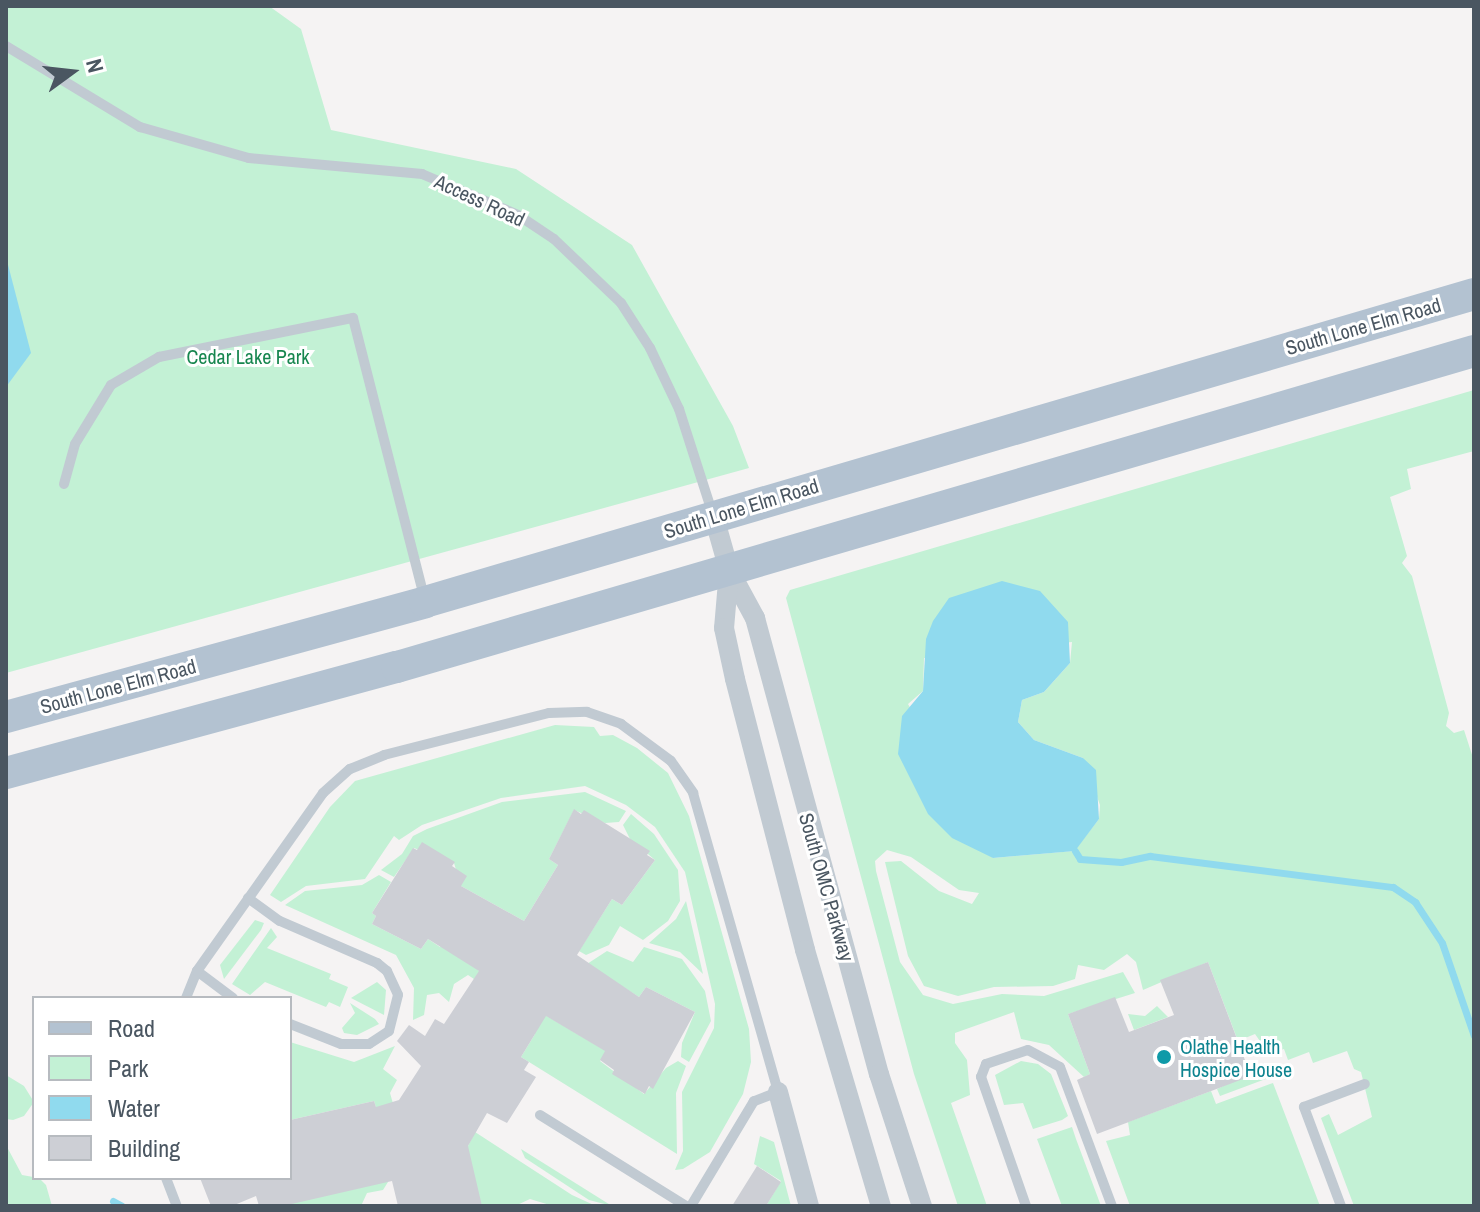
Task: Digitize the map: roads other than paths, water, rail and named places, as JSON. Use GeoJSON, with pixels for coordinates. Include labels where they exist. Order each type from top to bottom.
{"type":"FeatureCollection","features":[{"type":"Feature","properties":{"kind":"main road","name":"South Lone Elm Road"},"geometry":{"type":"LineString","coordinates":[[6,717],[425,602],[1474,294]]}},
{"type":"Feature","properties":{"kind":"main road"},"geometry":{"type":"LineString","coordinates":[[6,773],[397,667],[1474,351]]}},
{"type":"Feature","properties":{"kind":"street","name":"South OMC Parkway"},"geometry":{"type":"LineString","coordinates":[[714,517],[729,570],[755,618],[879,1074],[922,1206]]}},
{"type":"Feature","properties":{"kind":"street","name":"South OMC Parkway"},"geometry":{"type":"LineString","coordinates":[[729,570],[724,628],[735,679],[809,965],[881,1206]]}},
{"type":"Feature","properties":{"kind":"street"},"geometry":{"type":"LineString","coordinates":[[778,1092],[809,1206]]}},
{"type":"Feature","properties":{"kind":"lane","name":"Access Road"},"geometry":{"type":"LineString","coordinates":[[6,46],[140,127],[249,158],[422,174],[542,231],[588,267],[650,348],[679,409],[714,517]]}},
{"type":"Feature","properties":{"kind":"lane"},"geometry":{"type":"LineString","coordinates":[[64,484],[75,444],[111,385],[159,357],[353,318],[425,602]]}},
{"type":"Feature","properties":{"kind":"lane"},"geometry":{"type":"LineString","coordinates":[[187,996],[197,971],[323,793],[350,769],[384,755],[526,717],[569,710],[605,717],[654,746],[693,793],[778,1092],[754,1101],[689,1206],[540,1115]]}},
{"type":"Feature","properties":{"kind":"lane"},"geometry":{"type":"LineString","coordinates":[[248,898],[280,921],[377,963],[387,971],[398,995],[389,1031],[369,1044],[341,1044],[292,1025]]}},
{"type":"Feature","properties":{"kind":"lane"},"geometry":{"type":"LineString","coordinates":[[197,971],[230,996]]}},
{"type":"Feature","properties":{"kind":"lane"},"geometry":{"type":"LineString","coordinates":[[1026,1206],[981,1077],[986,1064],[1028,1050],[1060,1067],[1112,1206]]}},
{"type":"Feature","properties":{"kind":"lane"},"geometry":{"type":"LineString","coordinates":[[1341,1206],[1304,1107],[1365,1084]]}},
{"type":"Feature","properties":{"kind":"lane"},"geometry":{"type":"LineString","coordinates":[[167,1180],[177,1206]]}},
{"type":"Feature","properties":{"kind":"water"},"geometry":{"type":"Polygon","coordinates":[[[6,257],[31,353],[6,387],[6,257]]]}},
{"type":"Feature","properties":{"kind":"water"},"geometry":{"type":"Polygon","coordinates":[[[1002,581],[1040,591],[1068,622],[1070,663],[1044,692],[1022,700],[1018,722],[1034,740],[1083,758],[1096,770],[1099,819],[1075,851],[993,858],[952,838],[928,814],[898,754],[902,716],[923,691],[926,639],[933,621],[949,598],[1002,581]]]}},
{"type":"Feature","properties":{"kind":"waterway"},"geometry":{"type":"LineString","coordinates":[[1075,851],[1080,859],[1121,862],[1150,856],[1393,887],[1415,902],[1442,943],[1474,1036]]}},
{"type":"Feature","properties":{"kind":"waterway"},"geometry":{"type":"LineString","coordinates":[[113,1201],[122,1206]]}},
{"type":"Feature","properties":{"kind":"place","name":"Olathe Health Hospice House"},"geometry":{"type":"Point","coordinates":[1164,1057]}},
{"type":"Feature","properties":{"kind":"park label","name":"Cedar Lake Park"},"geometry":{"type":"Point","coordinates":[248,356]}}]}
